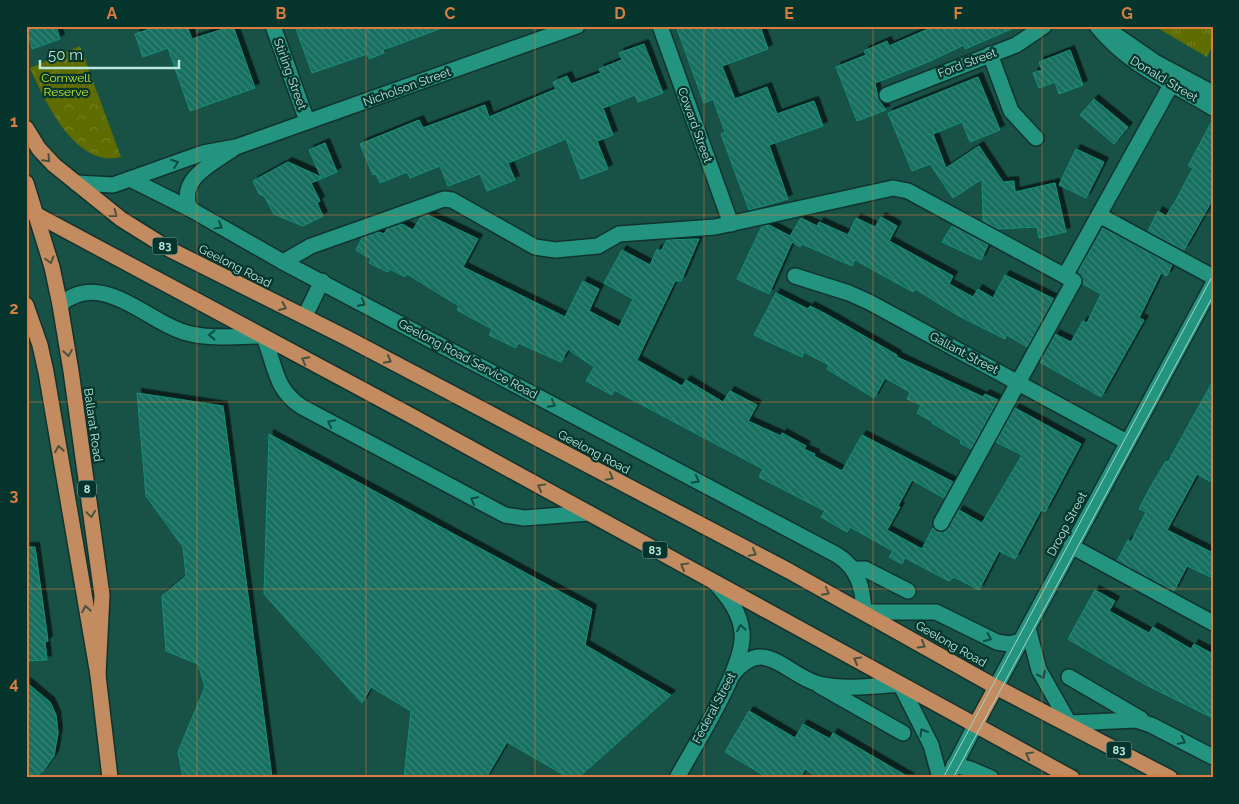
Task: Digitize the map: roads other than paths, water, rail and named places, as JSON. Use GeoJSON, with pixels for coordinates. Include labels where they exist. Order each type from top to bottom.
{"type":"FeatureCollection","features":[{"type":"Feature","properties":{"kind":"highway","name":"Geelong Road"},"geometry":{"type":"LineString","coordinates":[[26,128],[42,153],[76,183],[121,219],[154,240],[261,297],[305,316],[864,612],[996,687],[1069,723],[1170,778]]}},
{"type":"Feature","properties":{"kind":"highway","name":"Ballarat Road"},"geometry":{"type":"LineString","coordinates":[[26,183],[32,212],[60,305],[102,595],[98,675]]}},
{"type":"Feature","properties":{"kind":"highway","name":"83"},"geometry":{"type":"LineString","coordinates":[[32,212],[976,724],[1072,778]]}},
{"type":"Feature","properties":{"kind":"highway","name":"Ballarat Road"},"geometry":{"type":"LineString","coordinates":[[26,305],[43,356],[98,675],[110,778]]}},
{"type":"Feature","properties":{"kind":"highway","name":"Droop Street"},"geometry":{"type":"LineString","coordinates":[[976,724],[996,687]]}},
{"type":"Feature","properties":{"kind":"street","name":"Stirling Street"},"geometry":{"type":"LineString","coordinates":[[273,26],[306,121]]}},
{"type":"Feature","properties":{"kind":"street","name":"Nicholson Street"},"geometry":{"type":"LineString","coordinates":[[130,179],[203,153],[236,147],[553,30],[577,26]]}},
{"type":"Feature","properties":{"kind":"street","name":"Coward Street"},"geometry":{"type":"LineString","coordinates":[[660,26],[731,224]]}},
{"type":"Feature","properties":{"kind":"street","name":"Ford Street"},"geometry":{"type":"LineString","coordinates":[[887,95],[1023,42],[1044,26]]}},
{"type":"Feature","properties":{"kind":"street","name":"Donald Street"},"geometry":{"type":"LineString","coordinates":[[1097,26],[1128,58],[1213,108]]}},
{"type":"Feature","properties":{"kind":"street","name":"Donald Street"},"geometry":{"type":"LineString","coordinates":[[1104,26],[1155,62],[1213,93]]}},
{"type":"Feature","properties":{"kind":"street"},"geometry":{"type":"LineString","coordinates":[[990,54],[1011,111],[1036,138]]}},
{"type":"Feature","properties":{"kind":"street"},"geometry":{"type":"LineString","coordinates":[[1065,276],[1171,85]]}},
{"type":"Feature","properties":{"kind":"street","name":"Nicholson Street"},"geometry":{"type":"LineString","coordinates":[[190,209],[186,194],[191,181],[236,147]]}},
{"type":"Feature","properties":{"kind":"street"},"geometry":{"type":"LineString","coordinates":[[76,183],[104,186],[130,179]]}},
{"type":"Feature","properties":{"kind":"street","name":"Geelong Road Service Road"},"geometry":{"type":"LineString","coordinates":[[130,179],[190,209],[283,262],[837,555],[853,569],[863,591],[864,612]]}},
{"type":"Feature","properties":{"kind":"street"},"geometry":{"type":"LineString","coordinates":[[283,262],[311,246],[444,199],[452,200],[542,250],[598,246],[619,234],[715,227],[900,188],[914,193],[1074,281],[941,523]]}},
{"type":"Feature","properties":{"kind":"street"},"geometry":{"type":"LineString","coordinates":[[1099,215],[1213,277]]}},
{"type":"Feature","properties":{"kind":"street","name":"Gallant Street"},"geometry":{"type":"LineString","coordinates":[[795,276],[849,293],[869,302],[1127,442]]}},
{"type":"Feature","properties":{"kind":"street"},"geometry":{"type":"LineString","coordinates":[[305,316],[322,281]]}},
{"type":"Feature","properties":{"kind":"street","name":"Droop Street"},"geometry":{"type":"LineString","coordinates":[[996,687],[1213,284]]}},
{"type":"Feature","properties":{"kind":"street"},"geometry":{"type":"LineString","coordinates":[[60,305],[82,292],[100,293],[112,296],[192,335],[262,337],[280,388],[302,408],[505,515],[524,518],[588,513]]}},
{"type":"Feature","properties":{"kind":"street"},"geometry":{"type":"LineString","coordinates":[[1072,546],[1213,623]]}},
{"type":"Feature","properties":{"kind":"street","name":"Geelong Road Service Road"},"geometry":{"type":"LineString","coordinates":[[853,569],[865,569],[908,591]]}},
{"type":"Feature","properties":{"kind":"street","name":"Federal Street"},"geometry":{"type":"LineString","coordinates":[[677,778],[732,675],[741,649],[741,630],[734,607],[715,583]]}},
{"type":"Feature","properties":{"kind":"street"},"geometry":{"type":"LineString","coordinates":[[864,612],[936,612],[997,642],[1009,644],[1024,635],[1039,670],[1069,723],[1130,720],[1150,725]]}},
{"type":"Feature","properties":{"kind":"street"},"geometry":{"type":"LineString","coordinates":[[732,675],[745,662],[760,656],[772,658],[904,733]]}},
{"type":"Feature","properties":{"kind":"street"},"geometry":{"type":"LineString","coordinates":[[1069,677],[1150,725],[1213,757]]}},
{"type":"Feature","properties":{"kind":"street"},"geometry":{"type":"LineString","coordinates":[[805,678],[830,685],[900,684],[931,745],[940,778]]}},
{"type":"Feature","properties":{"kind":"street","name":"Droop Street"},"geometry":{"type":"LineString","coordinates":[[951,772],[976,724]]}},
{"type":"Feature","properties":{"kind":"street"},"geometry":{"type":"LineString","coordinates":[[951,772],[970,769],[991,778]]}},
{"type":"Feature","properties":{"kind":"tram line"},"geometry":{"type":"LineString","coordinates":[[943,778],[1213,275]]}},
{"type":"Feature","properties":{"kind":"tram line"},"geometry":{"type":"LineString","coordinates":[[953,778],[1213,296]]}},
{"type":"Feature","properties":{"kind":"park label","name":"Cornwell Reserve"},"geometry":{"type":"Point","coordinates":[66,85]}}]}
